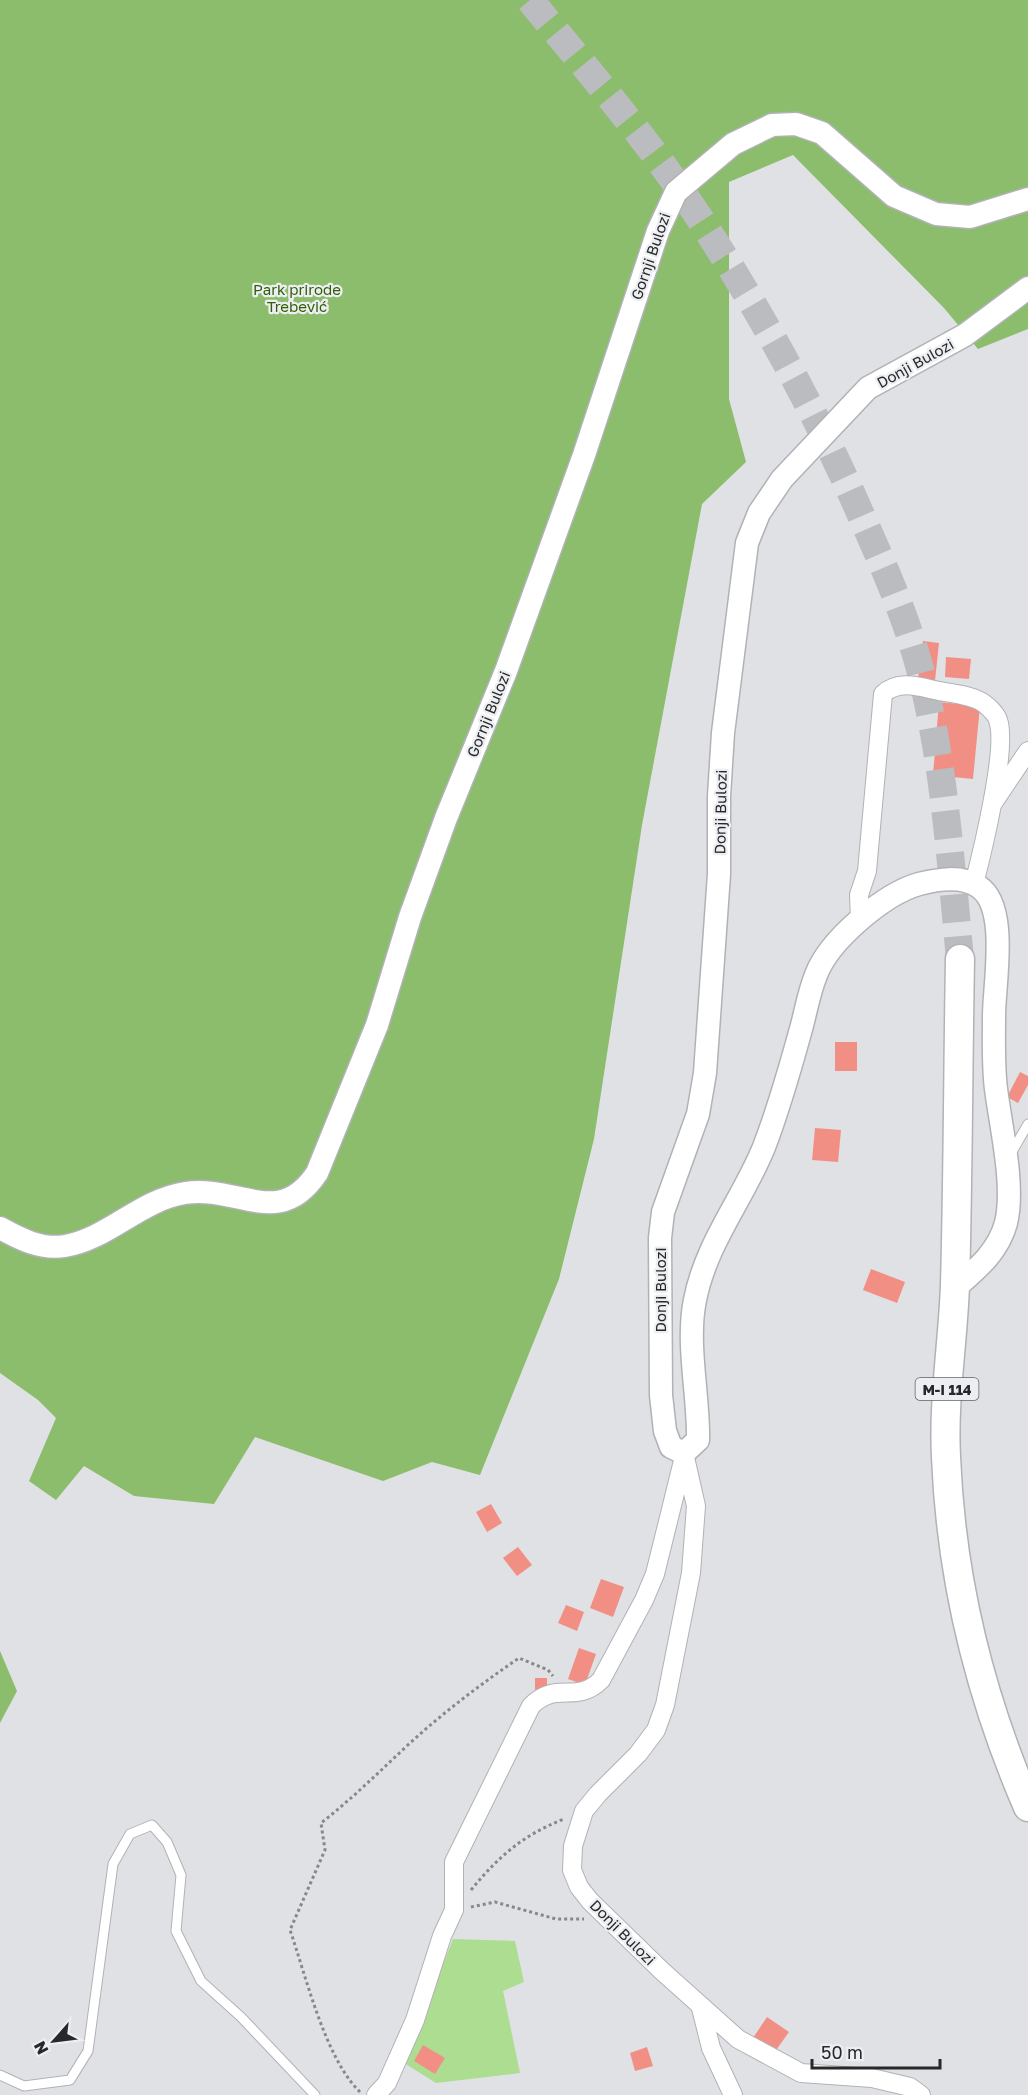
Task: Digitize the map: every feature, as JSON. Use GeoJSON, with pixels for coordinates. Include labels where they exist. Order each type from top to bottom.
{"type":"FeatureCollection","features":[{"type":"Feature","properties":{"kind":"main road","name":"M-I 114"},"geometry":{"type":"LineString","coordinates":[[960,959],[955,1288],[947,1373],[946,1456],[954,1546],[975,1662],[992,1715],[1028,1807]]}},
{"type":"Feature","properties":{"kind":"street","name":"Gornji Bulozi"},"geometry":{"type":"LineString","coordinates":[[0,1228],[21,1240],[44,1246],[63,1247],[83,1241],[151,1203],[185,1193],[214,1193],[271,1203],[289,1201],[306,1191],[318,1173],[377,1024],[414,906],[446,818],[506,671],[584,455],[658,231],[676,192],[733,144],[772,125],[796,124],[822,133],[856,160],[877,183],[907,204],[936,214],[970,217],[1028,199]]}},
{"type":"Feature","properties":{"kind":"street","name":"Donji Bulozi"},"geometry":{"type":"LineString","coordinates":[[921,2095],[910,2086],[872,2078],[801,2073],[738,2039],[701,2007],[590,1901],[579,1887],[572,1870],[573,1846],[584,1811],[605,1786],[638,1754],[656,1730],[665,1705],[691,1573],[696,1506],[684,1453],[672,1447],[665,1431],[661,1395],[660,1238],[666,1202],[698,1114],[705,1073],[719,874],[719,796],[723,733],[747,543],[759,513],[782,479],[868,388],[965,335],[1028,288]]}},
{"type":"Feature","properties":{"kind":"street"},"geometry":{"type":"LineString","coordinates":[[860,920],[859,895],[867,871],[883,694],[900,684],[951,693],[986,703],[998,720],[1000,735],[990,807],[974,884]]}},
{"type":"Feature","properties":{"kind":"street"},"geometry":{"type":"LineString","coordinates":[[990,807],[1028,751]]}},
{"type":"Feature","properties":{"kind":"street"},"geometry":{"type":"LineString","coordinates":[[376,2095],[387,2083],[415,2020],[442,1936],[454,1910],[454,1862],[531,1706],[540,1697],[555,1692],[582,1693],[592,1689],[601,1680],[644,1600],[665,1540],[684,1453],[698,1440],[692,1322],[700,1276],[718,1234],[763,1149],[783,1095],[816,972],[830,951],[860,920],[908,887],[953,878],[981,887],[991,901],[997,924],[994,1047],[996,1085],[1006,1162],[1007,1220],[1000,1240],[987,1260],[955,1288]]}},
{"type":"Feature","properties":{"kind":"street"},"geometry":{"type":"LineString","coordinates":[[701,2007],[714,2056],[733,2095]]}},
{"type":"Feature","properties":{"kind":"lane"},"geometry":{"type":"LineString","coordinates":[[1006,1162],[1028,1124]]}},
{"type":"Feature","properties":{"kind":"lane"},"geometry":{"type":"LineString","coordinates":[[0,2075],[24,2086],[70,2080],[88,2051],[113,1864],[130,1834],[152,1825],[167,1842],[182,1875],[176,1931],[201,1980],[241,2017],[315,2095]]}},
{"type":"Feature","properties":{"kind":"path"},"geometry":{"type":"LineString","coordinates":[[364,2095],[352,2084],[323,2030],[291,1929],[325,1850],[321,1823],[356,1796],[411,1742],[476,1687],[519,1658],[548,1670],[569,1692]]}},
{"type":"Feature","properties":{"kind":"path"},"geometry":{"type":"LineString","coordinates":[[454,1910],[490,1867],[519,1840],[584,1811]]}},
{"type":"Feature","properties":{"kind":"path"},"geometry":{"type":"LineString","coordinates":[[454,1910],[495,1902],[556,1920],[611,1919]]}},
{"type":"Feature","properties":{"kind":"green space","name":"Park prirode Trebević"},"geometry":{"type":"Polygon","coordinates":[[[0,0],[1028,0],[1028,329],[978,349],[944,308],[793,155],[729,182],[729,399],[746,462],[702,504],[642,825],[594,1139],[559,1279],[480,1475],[432,1462],[383,1481],[255,1437],[214,1504],[134,1496],[84,1466],[56,1500],[29,1481],[56,1418],[38,1400],[0,1373],[0,0]]]}},
{"type":"Feature","properties":{"kind":"green space"},"geometry":{"type":"Polygon","coordinates":[[[0,1651],[17,1691],[0,1723],[0,1651]]]}},
{"type":"Feature","properties":{"kind":"green space"},"geometry":{"type":"Polygon","coordinates":[[[453,1939],[515,1941],[524,1982],[503,1991],[520,2073],[436,2083],[404,2063],[453,1939]]]}},
{"type":"Feature","properties":{"kind":"building"},"geometry":{"type":"Polygon","coordinates":[[[923,641],[939,643],[935,681],[918,679],[923,641]]]}},
{"type":"Feature","properties":{"kind":"building"},"geometry":{"type":"Polygon","coordinates":[[[946,657],[971,659],[969,679],[945,677],[946,657]]]}},
{"type":"Feature","properties":{"kind":"building"},"geometry":{"type":"Polygon","coordinates":[[[939,702],[980,706],[973,779],[933,775],[939,702]]]}},
{"type":"Feature","properties":{"kind":"building"},"geometry":{"type":"Polygon","coordinates":[[[835,1042],[857,1042],[857,1071],[835,1071],[835,1042]]]}},
{"type":"Feature","properties":{"kind":"building"},"geometry":{"type":"Polygon","coordinates":[[[1020,1072],[1028,1076],[1028,1085],[1018,1103],[1007,1097],[1020,1072]]]}},
{"type":"Feature","properties":{"kind":"building"},"geometry":{"type":"Polygon","coordinates":[[[815,1128],[841,1130],[838,1162],[812,1160],[815,1128]]]}},
{"type":"Feature","properties":{"kind":"building"},"geometry":{"type":"Polygon","coordinates":[[[871,1269],[905,1282],[897,1303],[863,1290],[871,1269]]]}},
{"type":"Feature","properties":{"kind":"building"},"geometry":{"type":"Polygon","coordinates":[[[491,1504],[502,1523],[487,1532],[476,1512],[491,1504]]]}},
{"type":"Feature","properties":{"kind":"building"},"geometry":{"type":"Polygon","coordinates":[[[518,1547],[532,1565],[517,1576],[503,1558],[518,1547]]]}},
{"type":"Feature","properties":{"kind":"building"},"geometry":{"type":"Polygon","coordinates":[[[601,1579],[624,1587],[613,1617],[590,1608],[601,1579]]]}},
{"type":"Feature","properties":{"kind":"building"},"geometry":{"type":"Polygon","coordinates":[[[566,1605],[584,1612],[577,1631],[558,1623],[566,1605]]]}},
{"type":"Feature","properties":{"kind":"building"},"geometry":{"type":"Polygon","coordinates":[[[579,1648],[596,1654],[585,1685],[568,1679],[579,1648]]]}},
{"type":"Feature","properties":{"kind":"building"},"geometry":{"type":"Polygon","coordinates":[[[535,1678],[547,1678],[547,1690],[535,1690],[535,1678]]]}},
{"type":"Feature","properties":{"kind":"building"},"geometry":{"type":"Polygon","coordinates":[[[767,2017],[789,2032],[774,2053],[753,2038],[767,2017]]]}},
{"type":"Feature","properties":{"kind":"building"},"geometry":{"type":"Polygon","coordinates":[[[423,2045],[445,2058],[435,2074],[414,2061],[423,2045]]]}},
{"type":"Feature","properties":{"kind":"building"},"geometry":{"type":"Polygon","coordinates":[[[647,2047],[653,2066],[635,2071],[630,2053],[647,2047]]]}},
{"type":"Feature","properties":{"kind":"tunnel"},"geometry":{"type":"LineString","coordinates":[[530,0],[641,136],[702,222],[788,365],[844,477],[904,617],[923,681],[942,784],[960,959]]}}]}
